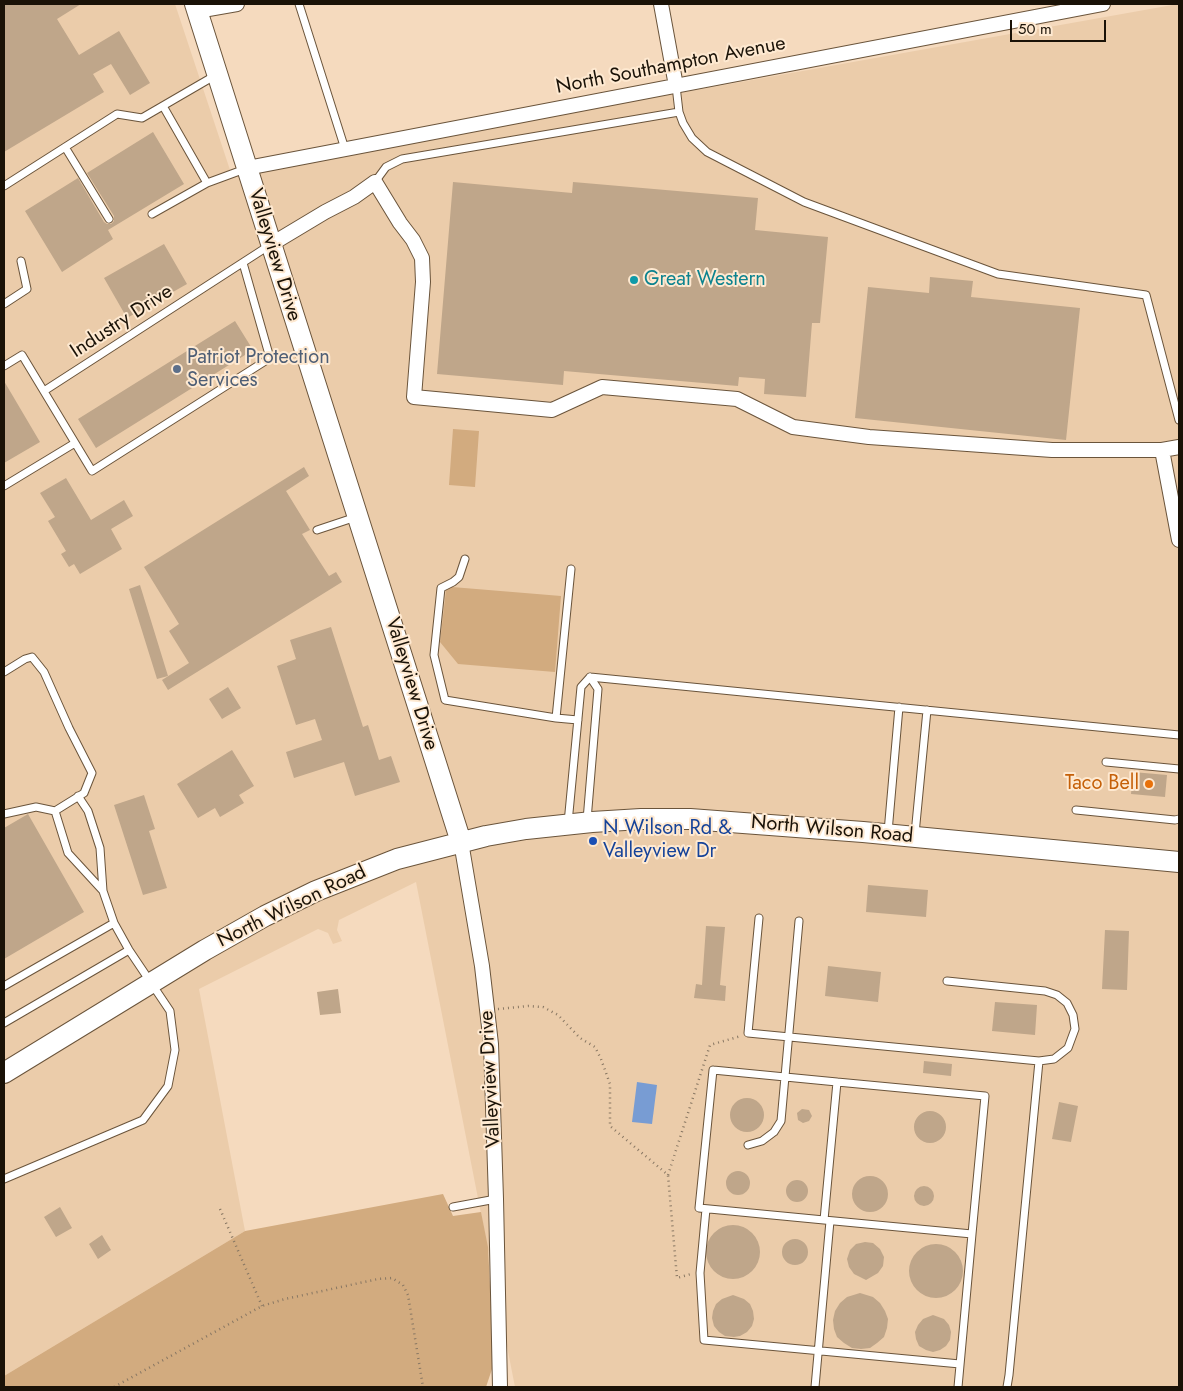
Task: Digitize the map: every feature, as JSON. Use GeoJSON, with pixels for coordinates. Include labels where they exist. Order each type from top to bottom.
{"type":"FeatureCollection","features":[{"type":"Feature","properties":{"kind":"main road","name":"Valleyview Drive"},"geometry":{"type":"LineString","coordinates":[[196,8],[270,245],[359,516],[461,842]]}},
{"type":"Feature","properties":{"kind":"main road","name":"North Wilson Road"},"geometry":{"type":"LineString","coordinates":[[4,1072],[151,982],[265,916],[316,891],[397,859],[461,842],[526,829],[577,823],[641,819],[690,819],[915,837],[1179,862]]}},
{"type":"Feature","properties":{"kind":"street"},"geometry":{"type":"LineString","coordinates":[[196,8],[237,4]]}},
{"type":"Feature","properties":{"kind":"street"},"geometry":{"type":"LineString","coordinates":[[661,4],[676,86]]}},
{"type":"Feature","properties":{"kind":"street","name":"North Southampton Avenue"},"geometry":{"type":"LineString","coordinates":[[247,168],[1103,4]]}},
{"type":"Feature","properties":{"kind":"street"},"geometry":{"type":"LineString","coordinates":[[270,245],[310,220],[354,197],[375,182],[400,223],[413,240],[422,258],[423,282],[414,397],[552,410],[602,387],[737,399],[793,427],[869,437],[1052,450],[1162,450],[1179,448]]}},
{"type":"Feature","properties":{"kind":"street"},"geometry":{"type":"LineString","coordinates":[[1162,450],[1179,540]]}},
{"type":"Feature","properties":{"kind":"street","name":"Valleyview Drive"},"geometry":{"type":"LineString","coordinates":[[461,842],[488,1010],[496,1199],[500,1387]]}},
{"type":"Feature","properties":{"kind":"lane"},"geometry":{"type":"LineString","coordinates":[[298,4],[345,149]]}},
{"type":"Feature","properties":{"kind":"lane"},"geometry":{"type":"LineString","coordinates":[[4,186],[117,114],[142,118],[217,74]]}},
{"type":"Feature","properties":{"kind":"lane"},"geometry":{"type":"LineString","coordinates":[[676,86],[679,112],[683,123],[692,138],[707,152],[804,202],[998,274],[1146,295],[1179,420]]}},
{"type":"Feature","properties":{"kind":"lane"},"geometry":{"type":"LineString","coordinates":[[163,106],[207,183]]}},
{"type":"Feature","properties":{"kind":"lane"},"geometry":{"type":"LineString","coordinates":[[375,182],[386,167],[402,159],[679,112]]}},
{"type":"Feature","properties":{"kind":"lane"},"geometry":{"type":"LineString","coordinates":[[65,147],[109,219]]}},
{"type":"Feature","properties":{"kind":"lane"},"geometry":{"type":"LineString","coordinates":[[152,214],[207,183],[247,168]]}},
{"type":"Feature","properties":{"kind":"lane","name":"Industry Drive"},"geometry":{"type":"LineString","coordinates":[[44,391],[270,245]]}},
{"type":"Feature","properties":{"kind":"lane"},"geometry":{"type":"LineString","coordinates":[[4,304],[27,289],[22,261]]}},
{"type":"Feature","properties":{"kind":"lane"},"geometry":{"type":"LineString","coordinates":[[4,366],[22,355],[92,471],[270,358],[243,263]]}},
{"type":"Feature","properties":{"kind":"lane"},"geometry":{"type":"LineString","coordinates":[[4,486],[75,443]]}},
{"type":"Feature","properties":{"kind":"lane"},"geometry":{"type":"LineString","coordinates":[[317,530],[359,516]]}},
{"type":"Feature","properties":{"kind":"lane"},"geometry":{"type":"LineString","coordinates":[[465,559],[460,577],[441,588],[434,655],[445,700],[578,720]]}},
{"type":"Feature","properties":{"kind":"lane"},"geometry":{"type":"LineString","coordinates":[[556,718],[571,569]]}},
{"type":"Feature","properties":{"kind":"lane"},"geometry":{"type":"LineString","coordinates":[[4,672],[25,659],[32,657],[44,672],[92,773],[84,792],[55,811],[36,807],[4,814]]}},
{"type":"Feature","properties":{"kind":"lane"},"geometry":{"type":"LineString","coordinates":[[590,677],[1179,735]]}},
{"type":"Feature","properties":{"kind":"lane"},"geometry":{"type":"LineString","coordinates":[[577,823],[578,720],[582,687],[590,677]]}},
{"type":"Feature","properties":{"kind":"lane"},"geometry":{"type":"LineString","coordinates":[[577,823],[598,688],[590,677]]}},
{"type":"Feature","properties":{"kind":"lane"},"geometry":{"type":"LineString","coordinates":[[887,835],[899,707]]}},
{"type":"Feature","properties":{"kind":"lane"},"geometry":{"type":"LineString","coordinates":[[915,837],[927,710]]}},
{"type":"Feature","properties":{"kind":"lane"},"geometry":{"type":"LineString","coordinates":[[1106,762],[1179,769]]}},
{"type":"Feature","properties":{"kind":"lane"},"geometry":{"type":"LineString","coordinates":[[4,1179],[143,1120],[168,1086],[175,1050],[170,1011],[129,950],[114,923],[102,891],[100,848],[88,811],[78,796]]}},
{"type":"Feature","properties":{"kind":"lane"},"geometry":{"type":"LineString","coordinates":[[1076,810],[1179,819]]}},
{"type":"Feature","properties":{"kind":"lane"},"geometry":{"type":"LineString","coordinates":[[55,811],[68,853],[102,891]]}},
{"type":"Feature","properties":{"kind":"lane"},"geometry":{"type":"LineString","coordinates":[[759,918],[748,1033],[1039,1061],[1054,1058],[1068,1048],[1075,1029],[1073,1015],[1067,1003],[1057,995],[1045,991],[946,981]]}},
{"type":"Feature","properties":{"kind":"lane"},"geometry":{"type":"LineString","coordinates":[[748,1145],[762,1141],[774,1132],[781,1122],[799,921]]}},
{"type":"Feature","properties":{"kind":"lane"},"geometry":{"type":"LineString","coordinates":[[4,986],[114,923]]}},
{"type":"Feature","properties":{"kind":"lane"},"geometry":{"type":"LineString","coordinates":[[4,1023],[129,950]]}},
{"type":"Feature","properties":{"kind":"lane"},"geometry":{"type":"LineString","coordinates":[[1007,1387],[1039,1061]]}},
{"type":"Feature","properties":{"kind":"lane"},"geometry":{"type":"LineString","coordinates":[[958,1387],[985,1096],[713,1070],[700,1208],[972,1234]]}},
{"type":"Feature","properties":{"kind":"lane"},"geometry":{"type":"LineString","coordinates":[[815,1387],[837,1082]]}},
{"type":"Feature","properties":{"kind":"lane"},"geometry":{"type":"LineString","coordinates":[[454,1207],[496,1199]]}},
{"type":"Feature","properties":{"kind":"lane"},"geometry":{"type":"LineString","coordinates":[[706,1208],[700,1273],[704,1340],[960,1364]]}},
{"type":"Feature","properties":{"kind":"path"},"geometry":{"type":"LineString","coordinates":[[488,1010],[528,1006],[543,1007],[558,1016],[580,1038],[595,1047],[610,1084],[610,1126],[668,1175]]}},
{"type":"Feature","properties":{"kind":"path"},"geometry":{"type":"LineString","coordinates":[[700,1273],[676,1278],[668,1175],[710,1045],[748,1033]]}},
{"type":"Feature","properties":{"kind":"path"},"geometry":{"type":"LineString","coordinates":[[220,1210],[262,1306]]}},
{"type":"Feature","properties":{"kind":"path"},"geometry":{"type":"LineString","coordinates":[[114,1387],[262,1306],[312,1293],[378,1279],[392,1278],[403,1285],[408,1295],[423,1387]]}},
{"type":"Feature","properties":{"kind":"shaded area"},"geometry":{"type":"Polygon","coordinates":[[[4,4],[175,4],[231,173],[1178,4],[1179,1387],[515,1387],[416,882],[339,920],[337,930],[342,941],[333,944],[328,933],[318,929],[199,989],[245,1231],[4,1376],[4,4]]]}},
{"type":"Feature","properties":{"kind":"shaded area"},"geometry":{"type":"Polygon","coordinates":[[[453,429],[479,431],[475,487],[449,485],[453,429]]]}},
{"type":"Feature","properties":{"kind":"shaded area"},"geometry":{"type":"Polygon","coordinates":[[[452,587],[561,596],[555,672],[458,664],[440,642],[446,590],[452,587]]]}},
{"type":"Feature","properties":{"kind":"shaded area"},"geometry":{"type":"Polygon","coordinates":[[[443,1194],[453,1216],[481,1212],[488,1247],[494,1363],[486,1387],[4,1387],[4,1376],[245,1231],[443,1194]]]}},
{"type":"Feature","properties":{"kind":"water"},"geometry":{"type":"Polygon","coordinates":[[[637,1082],[657,1085],[652,1124],[632,1122],[637,1082]]]}},
{"type":"Feature","properties":{"kind":"building"},"geometry":{"type":"Polygon","coordinates":[[[4,4],[81,4],[57,19],[79,55],[119,31],[150,83],[130,95],[111,64],[93,74],[104,92],[4,152],[4,4]]]}},
{"type":"Feature","properties":{"kind":"building"},"geometry":{"type":"Polygon","coordinates":[[[153,132],[184,184],[108,230],[113,239],[62,272],[25,211],[78,178],[104,222],[111,224],[114,221],[114,216],[87,173],[153,132]]]}},
{"type":"Feature","properties":{"kind":"building","name":"Great Western"},"geometry":{"type":"Polygon","coordinates":[[[453,182],[572,193],[573,182],[758,198],[755,230],[828,237],[820,323],[812,323],[806,397],[764,394],[765,379],[739,377],[738,386],[564,371],[563,385],[437,374],[453,182]]]}},
{"type":"Feature","properties":{"kind":"building"},"geometry":{"type":"Polygon","coordinates":[[[164,244],[187,284],[127,318],[104,278],[164,244]]]}},
{"type":"Feature","properties":{"kind":"building"},"geometry":{"type":"Polygon","coordinates":[[[930,277],[973,281],[971,297],[1080,308],[1066,440],[855,418],[868,287],[929,293],[930,277]]]}},
{"type":"Feature","properties":{"kind":"building"},"geometry":{"type":"Polygon","coordinates":[[[235,321],[253,350],[96,448],[78,419],[235,321]]]}},
{"type":"Feature","properties":{"kind":"building"},"geometry":{"type":"Polygon","coordinates":[[[4,381],[40,442],[4,463],[4,381]]]}},
{"type":"Feature","properties":{"kind":"building"},"geometry":{"type":"Polygon","coordinates":[[[304,467],[309,476],[286,491],[310,530],[302,534],[329,576],[336,572],[342,582],[168,690],[162,680],[189,663],[169,631],[179,624],[144,567],[304,467]]]}},
{"type":"Feature","properties":{"kind":"building"},"geometry":{"type":"Polygon","coordinates":[[[66,478],[91,520],[124,500],[133,516],[111,529],[122,549],[80,574],[74,564],[69,567],[61,554],[66,551],[48,521],[55,517],[40,493],[66,478]]]}},
{"type":"Feature","properties":{"kind":"building"},"geometry":{"type":"Polygon","coordinates":[[[140,585],[168,676],[157,679],[129,589],[140,585]]]}},
{"type":"Feature","properties":{"kind":"building"},"geometry":{"type":"Polygon","coordinates":[[[331,627],[363,727],[368,725],[379,760],[391,756],[400,782],[355,796],[344,762],[294,778],[286,752],[322,740],[315,719],[296,725],[277,666],[296,659],[290,640],[331,627]]]}},
{"type":"Feature","properties":{"kind":"building"},"geometry":{"type":"Polygon","coordinates":[[[228,687],[241,708],[222,719],[209,699],[228,687]]]}},
{"type":"Feature","properties":{"kind":"building"},"geometry":{"type":"Polygon","coordinates":[[[232,750],[254,786],[239,795],[244,803],[220,817],[215,808],[198,818],[177,784],[232,750]]]}},
{"type":"Feature","properties":{"kind":"building","name":"Taco Bell"},"geometry":{"type":"Polygon","coordinates":[[[1133,772],[1167,775],[1165,797],[1131,794],[1133,772]]]}},
{"type":"Feature","properties":{"kind":"building"},"geometry":{"type":"Polygon","coordinates":[[[144,795],[155,829],[149,831],[167,888],[143,895],[114,805],[144,795]]]}},
{"type":"Feature","properties":{"kind":"building"},"geometry":{"type":"Polygon","coordinates":[[[28,814],[84,912],[4,959],[4,828],[28,814]]]}},
{"type":"Feature","properties":{"kind":"building"},"geometry":{"type":"Polygon","coordinates":[[[868,885],[928,890],[926,917],[866,912],[868,885]]]}},
{"type":"Feature","properties":{"kind":"building"},"geometry":{"type":"Polygon","coordinates":[[[706,926],[725,927],[720,985],[726,986],[725,1001],[694,998],[696,984],[702,985],[706,926]]]}},
{"type":"Feature","properties":{"kind":"building"},"geometry":{"type":"Polygon","coordinates":[[[1105,930],[1129,931],[1127,990],[1102,989],[1105,930]]]}},
{"type":"Feature","properties":{"kind":"building"},"geometry":{"type":"Polygon","coordinates":[[[828,966],[881,972],[878,1002],[825,996],[828,966]]]}},
{"type":"Feature","properties":{"kind":"building"},"geometry":{"type":"Polygon","coordinates":[[[338,989],[341,1013],[320,1015],[317,992],[338,989]]]}},
{"type":"Feature","properties":{"kind":"building"},"geometry":{"type":"Polygon","coordinates":[[[995,1002],[1037,1005],[1035,1035],[992,1031],[995,1002]]]}},
{"type":"Feature","properties":{"kind":"building"},"geometry":{"type":"Polygon","coordinates":[[[924,1061],[952,1064],[951,1076],[923,1073],[924,1061]]]}},
{"type":"Feature","properties":{"kind":"building"},"geometry":{"type":"Polygon","coordinates":[[[747,1098],[754,1099],[759,1103],[763,1108],[763,1122],[759,1127],[754,1131],[747,1132],[740,1131],[735,1127],[731,1122],[730,1115],[731,1108],[735,1103],[740,1099],[747,1098]]]}},
{"type":"Feature","properties":{"kind":"building"},"geometry":{"type":"Polygon","coordinates":[[[1059,1102],[1078,1106],[1071,1142],[1052,1139],[1059,1102]]]}},
{"type":"Feature","properties":{"kind":"building"},"geometry":{"type":"Polygon","coordinates":[[[802,1109],[809,1110],[812,1116],[809,1121],[803,1123],[798,1120],[797,1113],[802,1109]]]}},
{"type":"Feature","properties":{"kind":"building"},"geometry":{"type":"Polygon","coordinates":[[[930,1111],[936,1112],[941,1116],[945,1121],[945,1133],[941,1138],[936,1142],[930,1143],[924,1142],[919,1138],[915,1133],[914,1127],[915,1121],[919,1116],[924,1112],[930,1111]]]}},
{"type":"Feature","properties":{"kind":"building"},"geometry":{"type":"Polygon","coordinates":[[[738,1171],[747,1174],[750,1183],[747,1192],[738,1195],[729,1192],[726,1183],[729,1174],[738,1171]]]}},
{"type":"Feature","properties":{"kind":"building"},"geometry":{"type":"Polygon","coordinates":[[[870,1176],[877,1177],[883,1181],[887,1187],[887,1201],[883,1207],[877,1211],[870,1212],[863,1211],[857,1207],[853,1201],[852,1194],[853,1187],[857,1181],[863,1177],[870,1176]]]}},
{"type":"Feature","properties":{"kind":"building"},"geometry":{"type":"Polygon","coordinates":[[[797,1180],[805,1183],[808,1191],[805,1199],[797,1202],[789,1199],[786,1191],[789,1183],[797,1180]]]}},
{"type":"Feature","properties":{"kind":"building"},"geometry":{"type":"Polygon","coordinates":[[[920,1186],[928,1186],[934,1192],[934,1200],[928,1206],[920,1206],[914,1200],[914,1192],[920,1186]]]}},
{"type":"Feature","properties":{"kind":"building"},"geometry":{"type":"Polygon","coordinates":[[[60,1207],[72,1228],[56,1237],[44,1217],[60,1207]]]}},
{"type":"Feature","properties":{"kind":"building"},"geometry":{"type":"Polygon","coordinates":[[[728,1225],[738,1225],[748,1229],[756,1237],[760,1252],[756,1267],[748,1275],[738,1279],[728,1279],[718,1275],[710,1267],[706,1257],[706,1247],[710,1237],[718,1229],[728,1225]]]}},
{"type":"Feature","properties":{"kind":"building"},"geometry":{"type":"Polygon","coordinates":[[[102,1235],[111,1250],[98,1259],[89,1244],[102,1235]]]}},
{"type":"Feature","properties":{"kind":"building"},"geometry":{"type":"Polygon","coordinates":[[[795,1239],[804,1243],[808,1252],[804,1261],[795,1265],[786,1261],[782,1252],[786,1243],[795,1239]]]}},
{"type":"Feature","properties":{"kind":"building"},"geometry":{"type":"Polygon","coordinates":[[[873,1243],[880,1249],[884,1257],[883,1266],[878,1273],[866,1280],[854,1274],[849,1267],[847,1259],[850,1250],[856,1244],[873,1243]]]}},
{"type":"Feature","properties":{"kind":"building"},"geometry":{"type":"Polygon","coordinates":[[[931,1244],[941,1244],[951,1248],[959,1256],[963,1271],[959,1286],[951,1294],[941,1298],[931,1298],[921,1294],[913,1286],[909,1276],[909,1266],[913,1256],[921,1248],[931,1244]]]}},
{"type":"Feature","properties":{"kind":"building"},"geometry":{"type":"Polygon","coordinates":[[[860,1293],[873,1297],[880,1303],[888,1319],[884,1337],[870,1348],[861,1349],[852,1348],[837,1337],[833,1320],[835,1311],[840,1303],[847,1297],[860,1293]]]}},
{"type":"Feature","properties":{"kind":"building"},"geometry":{"type":"Polygon","coordinates":[[[733,1295],[744,1299],[750,1304],[754,1319],[752,1326],[747,1332],[734,1337],[725,1336],[719,1332],[714,1326],[712,1318],[716,1304],[722,1299],[733,1295]]]}},
{"type":"Feature","properties":{"kind":"building"},"geometry":{"type":"Polygon","coordinates":[[[933,1315],[944,1319],[949,1325],[951,1332],[950,1340],[946,1346],[933,1352],[919,1346],[915,1332],[923,1319],[933,1315]]]}},
{"type":"Feature","properties":{"kind":"place","name":"Great Western"},"geometry":{"type":"Point","coordinates":[634,280]}},
{"type":"Feature","properties":{"kind":"place","name":"Patriot Protection Services"},"geometry":{"type":"Point","coordinates":[177,369]}},
{"type":"Feature","properties":{"kind":"place","name":"Taco Bell"},"geometry":{"type":"Point","coordinates":[1149,784]}},
{"type":"Feature","properties":{"kind":"place","name":"N Wilson Rd & Valleyview Dr"},"geometry":{"type":"Point","coordinates":[593,841]}}]}
